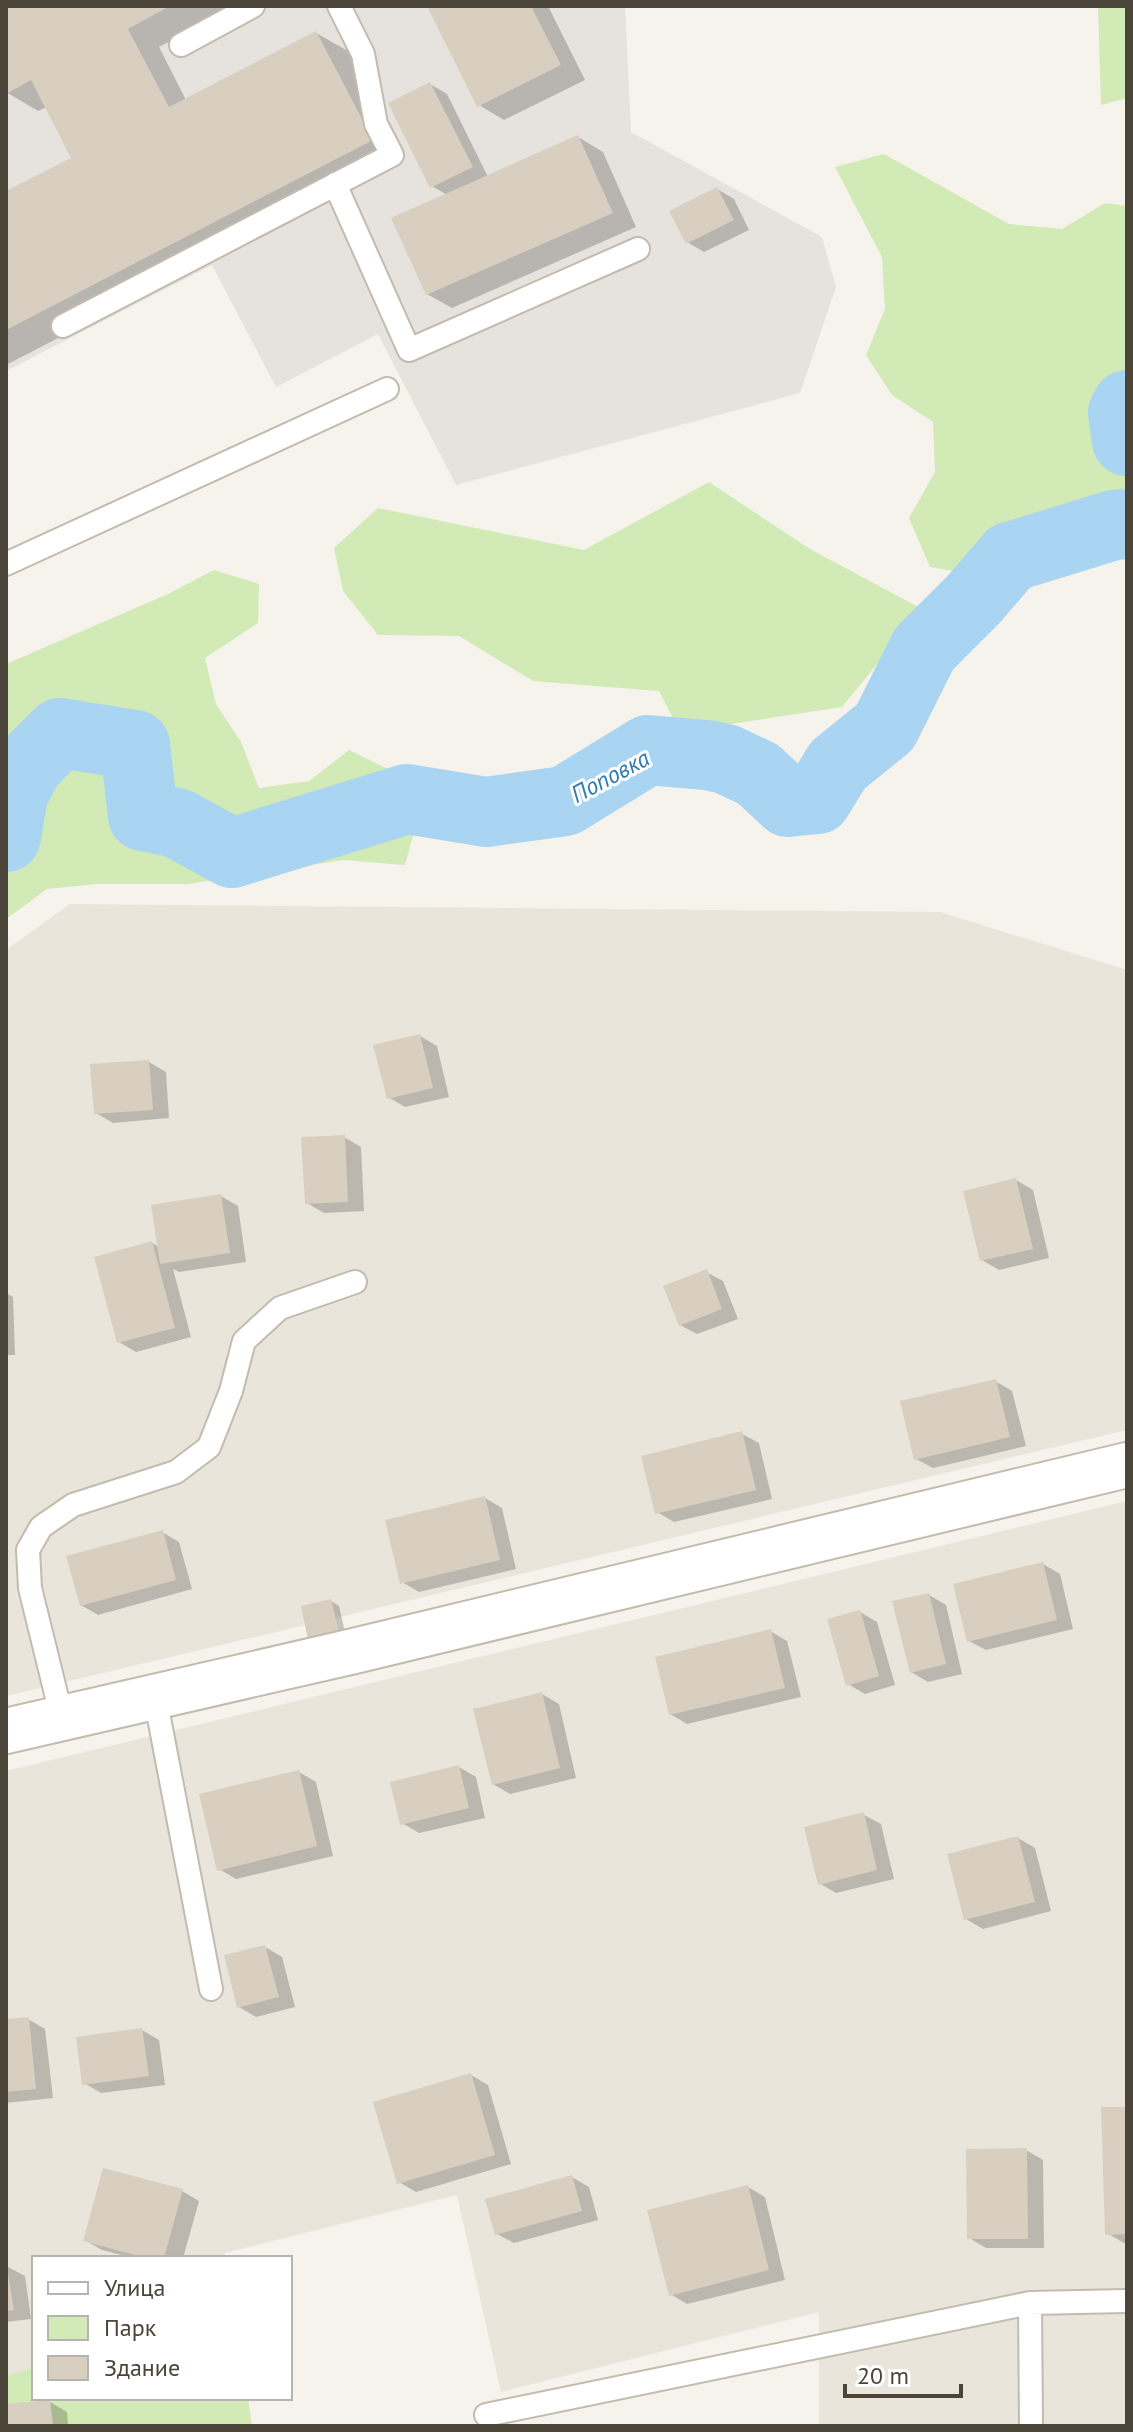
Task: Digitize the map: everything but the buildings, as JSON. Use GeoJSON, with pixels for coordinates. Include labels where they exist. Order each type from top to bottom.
{"type":"FeatureCollection","features":[{"type":"Feature","properties":{"kind":"street"},"geometry":{"type":"LineString","coordinates":[[6,1731],[1127,1465]]}},
{"type":"Feature","properties":{"kind":"lane"},"geometry":{"type":"LineString","coordinates":[[181,45],[253,6]]}},
{"type":"Feature","properties":{"kind":"lane"},"geometry":{"type":"LineString","coordinates":[[63,326],[392,155],[376,124],[363,54],[339,6]]}},
{"type":"Feature","properties":{"kind":"lane"},"geometry":{"type":"LineString","coordinates":[[335,184],[409,350],[638,249]]}},
{"type":"Feature","properties":{"kind":"lane"},"geometry":{"type":"LineString","coordinates":[[6,564],[387,389]]}},
{"type":"Feature","properties":{"kind":"lane"},"geometry":{"type":"LineString","coordinates":[[62,1718],[30,1588],[28,1550],[41,1527],[73,1505],[176,1472],[209,1447],[231,1391],[244,1341],[280,1308],[355,1282]]}},
{"type":"Feature","properties":{"kind":"lane"},"geometry":{"type":"LineString","coordinates":[[155,1697],[211,1989]]}},
{"type":"Feature","properties":{"kind":"lane"},"geometry":{"type":"LineString","coordinates":[[486,2415],[1030,2303],[1127,2301]]}},
{"type":"Feature","properties":{"kind":"lane"},"geometry":{"type":"LineString","coordinates":[[1030,2303],[1031,2426]]}},
{"type":"Feature","properties":{"kind":"shaded area"},"geometry":{"type":"Polygon","coordinates":[[[6,6],[625,6],[631,132],[822,237],[836,287],[800,393],[456,485],[378,334],[276,387],[212,265],[6,371],[6,6]]]}},
{"type":"Feature","properties":{"kind":"shaded area"},"geometry":{"type":"Polygon","coordinates":[[[70,904],[940,912],[1127,970],[1127,1430],[6,1696],[6,950],[70,904]]]}},
{"type":"Feature","properties":{"kind":"shaded area"},"geometry":{"type":"Polygon","coordinates":[[[1127,1501],[1127,2426],[819,2426],[819,2312],[501,2392],[457,2195],[225,2253],[225,2256],[32,2256],[32,2368],[6,2375],[6,1771],[1127,1501]]]}},
{"type":"Feature","properties":{"kind":"green space"},"geometry":{"type":"Polygon","coordinates":[[[1098,6],[1127,6],[1127,98],[1101,105],[1098,6]]]}},
{"type":"Feature","properties":{"kind":"green space"},"geometry":{"type":"Polygon","coordinates":[[[884,154],[1009,224],[1062,229],[1105,203],[1127,206],[1127,530],[1077,564],[977,575],[930,567],[909,518],[935,472],[933,422],[892,395],[866,355],[885,309],[882,257],[835,167],[884,154]]]}},
{"type":"Feature","properties":{"kind":"green space"},"geometry":{"type":"Polygon","coordinates":[[[709,482],[810,549],[922,609],[842,707],[680,732],[659,691],[533,681],[459,636],[378,635],[343,591],[334,548],[378,508],[584,550],[709,482]]]}},
{"type":"Feature","properties":{"kind":"green space"},"geometry":{"type":"Polygon","coordinates":[[[214,570],[259,584],[258,623],[205,658],[216,704],[241,742],[259,788],[309,781],[349,750],[392,771],[418,817],[405,865],[344,860],[188,884],[97,884],[47,889],[6,919],[6,664],[168,594],[214,570]]]}},
{"type":"Feature","properties":{"kind":"green space"},"geometry":{"type":"Polygon","coordinates":[[[32,2368],[32,2400],[248,2400],[252,2426],[6,2426],[6,2375],[32,2368]]]}},
{"type":"Feature","properties":{"kind":"waterway","name":"Поповка"},"geometry":{"type":"LineString","coordinates":[[1127,405],[1123,413],[1127,441]]}},
{"type":"Feature","properties":{"kind":"waterway","name":"Поповка"},"geometry":{"type":"LineString","coordinates":[[6,837],[13,794],[29,764],[60,733],[135,745],[143,816],[177,823],[232,853],[407,799],[486,812],[565,801],[648,750],[726,759],[758,774],[788,802],[817,799],[838,765],[885,727],[924,649],[975,598],[1010,557],[1114,525],[1127,524]]}}]}
